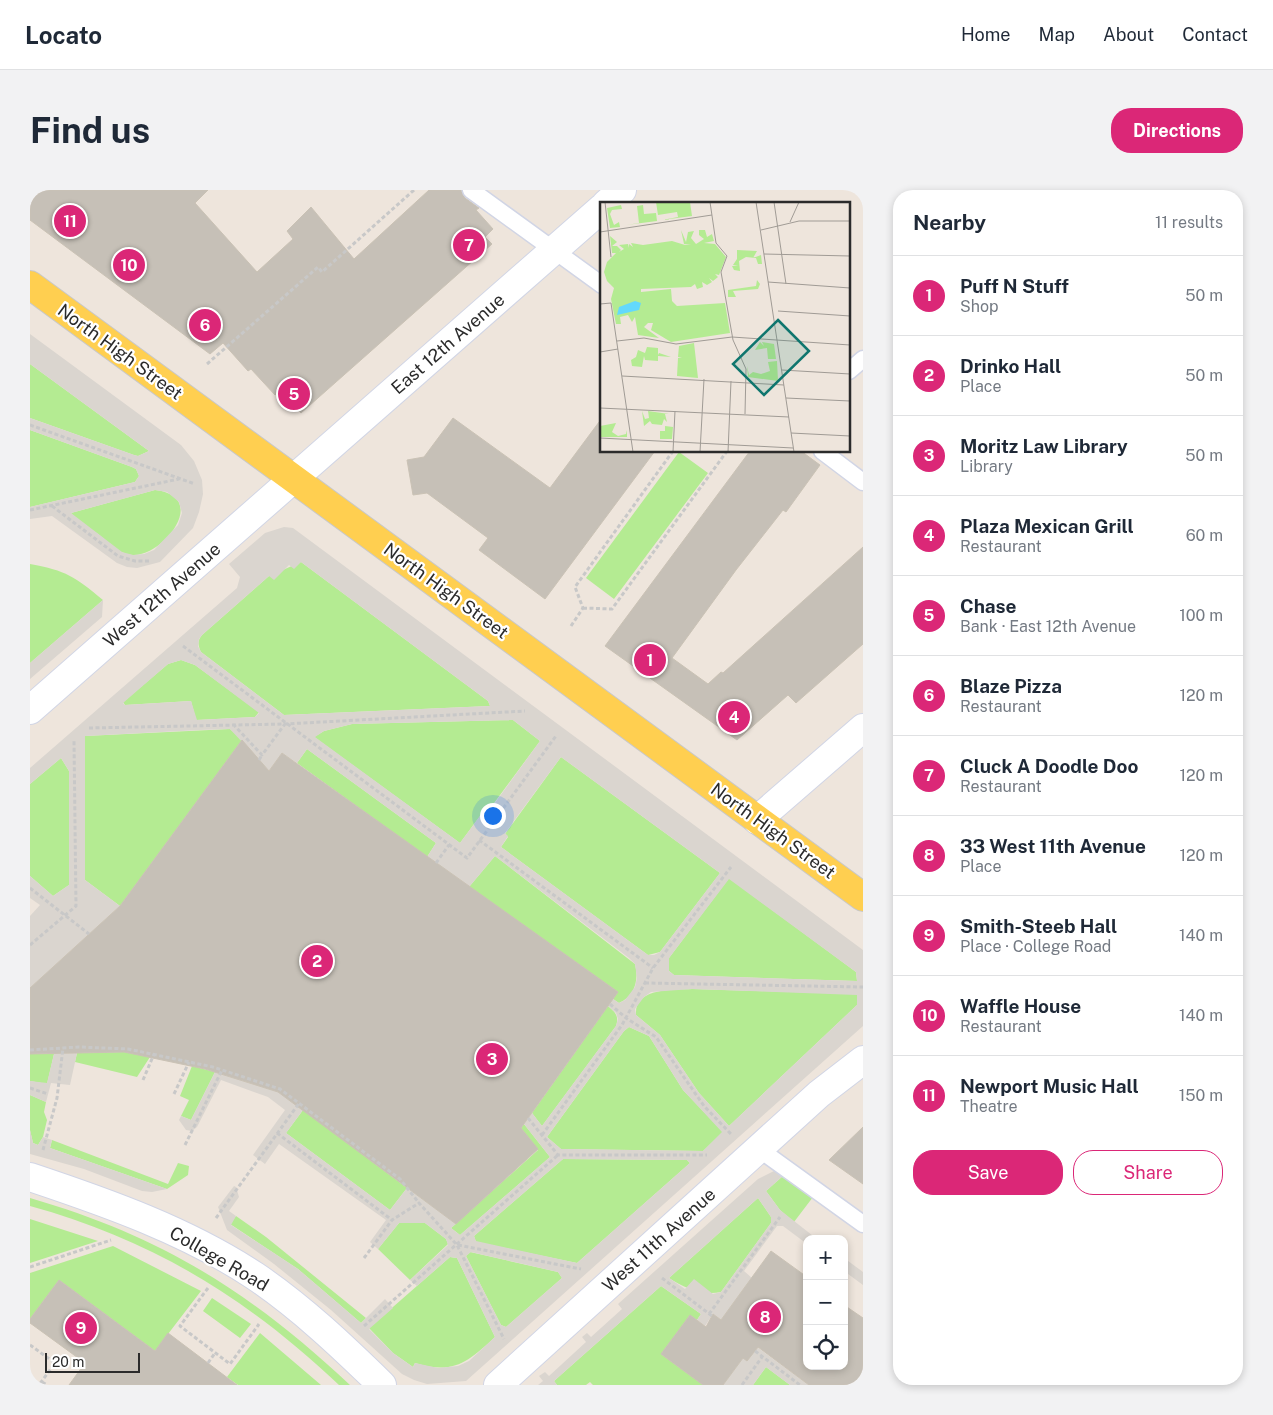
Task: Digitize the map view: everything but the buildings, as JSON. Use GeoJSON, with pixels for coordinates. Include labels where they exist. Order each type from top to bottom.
{"type":"FeatureCollection","features":[{"type":"Feature","properties":{"kind":"main road","name":"North High Street"},"geometry":{"type":"LineString","coordinates":[[30,285],[863,896]]}},
{"type":"Feature","properties":{"kind":"street"},"geometry":{"type":"LineString","coordinates":[[608,202],[622,190]]}},
{"type":"Feature","properties":{"kind":"street","name":"East 12th Avenue"},"geometry":{"type":"LineString","coordinates":[[294,480],[600,210]]}},
{"type":"Feature","properties":{"kind":"street","name":"West 12th Avenue"},"geometry":{"type":"LineString","coordinates":[[30,710],[294,480]]}},
{"type":"Feature","properties":{"kind":"street"},"geometry":{"type":"LineString","coordinates":[[757,820],[863,728]]}},
{"type":"Feature","properties":{"kind":"street","name":"West 11th Avenue"},"geometry":{"type":"LineString","coordinates":[[819,1094],[863,1044]]}},
{"type":"Feature","properties":{"kind":"street","name":"West 11th Avenue"},"geometry":{"type":"LineString","coordinates":[[498,1385],[819,1094],[863,1060]]}},
{"type":"Feature","properties":{"kind":"street","name":"College Road"},"geometry":{"type":"LineString","coordinates":[[30,1177],[116,1206],[174,1232],[255,1276],[309,1318],[382,1385]]}},
{"type":"Feature","properties":{"kind":"lane"},"geometry":{"type":"LineString","coordinates":[[471,190],[600,284]]}},
{"type":"Feature","properties":{"kind":"lane"},"geometry":{"type":"LineString","coordinates":[[850,370],[863,359]]}},
{"type":"Feature","properties":{"kind":"lane"},"geometry":{"type":"LineString","coordinates":[[823,452],[863,482]]}},
{"type":"Feature","properties":{"kind":"lane"},"geometry":{"type":"LineString","coordinates":[[759,1149],[863,1224]]}},
{"type":"Feature","properties":{"kind":"path"},"geometry":{"type":"LineString","coordinates":[[207,364],[318,268],[322,272],[414,190]]}},
{"type":"Feature","properties":{"kind":"path"},"geometry":{"type":"LineString","coordinates":[[30,425],[195,484]]}},
{"type":"Feature","properties":{"kind":"path"},"geometry":{"type":"LineString","coordinates":[[583,608],[575,587],[672,452]]}},
{"type":"Feature","properties":{"kind":"path"},"geometry":{"type":"LineString","coordinates":[[583,608],[612,609],[726,452]]}},
{"type":"Feature","properties":{"kind":"path"},"geometry":{"type":"LineString","coordinates":[[30,510],[179,479]]}},
{"type":"Feature","properties":{"kind":"path"},"geometry":{"type":"LineString","coordinates":[[51,506],[118,556],[135,561],[151,561]]}},
{"type":"Feature","properties":{"kind":"path"},"geometry":{"type":"LineString","coordinates":[[570,626],[583,608]]}},
{"type":"Feature","properties":{"kind":"path"},"geometry":{"type":"LineString","coordinates":[[183,646],[467,858],[556,736]]}},
{"type":"Feature","properties":{"kind":"path"},"geometry":{"type":"LineString","coordinates":[[89,728],[285,724],[526,711]]}},
{"type":"Feature","properties":{"kind":"path"},"geometry":{"type":"LineString","coordinates":[[232,724],[262,755]]}},
{"type":"Feature","properties":{"kind":"path"},"geometry":{"type":"LineString","coordinates":[[259,760],[285,724]]}},
{"type":"Feature","properties":{"kind":"path"},"geometry":{"type":"LineString","coordinates":[[30,946],[76,906],[74,741]]}},
{"type":"Feature","properties":{"kind":"path"},"geometry":{"type":"LineString","coordinates":[[479,840],[653,968]]}},
{"type":"Feature","properties":{"kind":"path"},"geometry":{"type":"LineString","coordinates":[[436,863],[449,845]]}},
{"type":"Feature","properties":{"kind":"path"},"geometry":{"type":"LineString","coordinates":[[542,1135],[626,1018],[653,968],[731,867]]}},
{"type":"Feature","properties":{"kind":"path"},"geometry":{"type":"LineString","coordinates":[[30,888],[89,934]]}},
{"type":"Feature","properties":{"kind":"path"},"geometry":{"type":"LineString","coordinates":[[645,983],[863,988]]}},
{"type":"Feature","properties":{"kind":"path"},"geometry":{"type":"LineString","coordinates":[[610,1004],[626,1018],[656,1037],[704,1106],[731,1134]]}},
{"type":"Feature","properties":{"kind":"path"},"geometry":{"type":"LineString","coordinates":[[43,1151],[57,1098],[64,1048]]}},
{"type":"Feature","properties":{"kind":"path"},"geometry":{"type":"LineString","coordinates":[[30,1050],[128,1048],[222,1070],[280,1089],[300,1102],[400,1179],[457,1245],[504,1339]]}},
{"type":"Feature","properties":{"kind":"path"},"geometry":{"type":"LineString","coordinates":[[143,1080],[154,1054]]}},
{"type":"Feature","properties":{"kind":"path"},"geometry":{"type":"LineString","coordinates":[[174,1094],[189,1062]]}},
{"type":"Feature","properties":{"kind":"path"},"geometry":{"type":"LineString","coordinates":[[185,1145],[222,1070]]}},
{"type":"Feature","properties":{"kind":"path"},"geometry":{"type":"LineString","coordinates":[[30,1088],[48,1094]]}},
{"type":"Feature","properties":{"kind":"path"},"geometry":{"type":"LineString","coordinates":[[214,1220],[300,1102]]}},
{"type":"Feature","properties":{"kind":"path"},"geometry":{"type":"LineString","coordinates":[[528,1118],[558,1155]]}},
{"type":"Feature","properties":{"kind":"path"},"geometry":{"type":"LineString","coordinates":[[277,1133],[392,1220]]}},
{"type":"Feature","properties":{"kind":"path"},"geometry":{"type":"LineString","coordinates":[[361,1328],[558,1155],[708,1155]]}},
{"type":"Feature","properties":{"kind":"path"},"geometry":{"type":"LineString","coordinates":[[364,1258],[392,1220],[420,1203]]}},
{"type":"Feature","properties":{"kind":"path"},"geometry":{"type":"LineString","coordinates":[[662,1278],[711,1315],[780,1217]]}},
{"type":"Feature","properties":{"kind":"path"},"geometry":{"type":"LineString","coordinates":[[30,1267],[110,1240]]}},
{"type":"Feature","properties":{"kind":"path"},"geometry":{"type":"LineString","coordinates":[[457,1245],[581,1269]]}},
{"type":"Feature","properties":{"kind":"path"},"geometry":{"type":"LineString","coordinates":[[208,1288],[180,1326],[230,1364],[259,1324]]}},
{"type":"Feature","properties":{"kind":"path"},"geometry":{"type":"LineString","coordinates":[[30,1345],[55,1363],[41,1383],[46,1385]]}},
{"type":"Feature","properties":{"kind":"path"},"geometry":{"type":"LineString","coordinates":[[755,1351],[800,1385]]}},
{"type":"Feature","properties":{"kind":"path"},"geometry":{"type":"LineString","coordinates":[[208,1363],[215,1353]]}},
{"type":"Feature","properties":{"kind":"path"},"geometry":{"type":"LineString","coordinates":[[742,1385],[762,1357]]}},
{"type":"Feature","properties":{"kind":"green space"},"geometry":{"type":"Polygon","coordinates":[[[30,364],[149,451],[138,456],[134,455],[30,418],[30,364]]]}},
{"type":"Feature","properties":{"kind":"green space"},"geometry":{"type":"Polygon","coordinates":[[[30,430],[132,467],[136,469],[139,476],[135,482],[30,507],[30,430]]]}},
{"type":"Feature","properties":{"kind":"green space"},"geometry":{"type":"Polygon","coordinates":[[[679,452],[708,473],[614,599],[586,578],[679,452]]]}},
{"type":"Feature","properties":{"kind":"green space"},"geometry":{"type":"Polygon","coordinates":[[[155,490],[171,495],[179,503],[180,514],[176,526],[167,537],[157,547],[145,553],[133,555],[123,553],[79,522],[71,513],[155,490]]]}},
{"type":"Feature","properties":{"kind":"green space"},"geometry":{"type":"Polygon","coordinates":[[[301,562],[488,701],[490,706],[284,715],[201,652],[198,643],[202,635],[269,576],[301,562]]]}},
{"type":"Feature","properties":{"kind":"green space"},"geometry":{"type":"Polygon","coordinates":[[[30,564],[62,572],[85,585],[103,600],[30,663],[30,564]]]}},
{"type":"Feature","properties":{"kind":"green space"},"geometry":{"type":"Polygon","coordinates":[[[181,660],[195,665],[259,712],[255,717],[196,720],[191,701],[125,705],[123,702],[168,664],[181,660]]]}},
{"type":"Feature","properties":{"kind":"green space"},"geometry":{"type":"Polygon","coordinates":[[[513,720],[540,741],[483,818],[480,816],[460,843],[314,737],[324,731],[352,724],[513,720]]]}},
{"type":"Feature","properties":{"kind":"green space"},"geometry":{"type":"Polygon","coordinates":[[[230,729],[242,740],[120,906],[85,880],[85,736],[230,729]]]}},
{"type":"Feature","properties":{"kind":"green space"},"geometry":{"type":"Polygon","coordinates":[[[307,749],[436,843],[427,857],[297,763],[307,749]]]}},
{"type":"Feature","properties":{"kind":"green space"},"geometry":{"type":"Polygon","coordinates":[[[561,757],[720,873],[660,952],[648,955],[501,847],[508,837],[505,834],[561,757]]]}},
{"type":"Feature","properties":{"kind":"green space"},"geometry":{"type":"Polygon","coordinates":[[[61,758],[69,771],[69,885],[53,896],[30,876],[30,784],[61,758]]]}},
{"type":"Feature","properties":{"kind":"green space"},"geometry":{"type":"Polygon","coordinates":[[[495,856],[635,964],[636,982],[629,996],[619,1003],[613,999],[618,992],[469,887],[495,856]]]}},
{"type":"Feature","properties":{"kind":"green space"},"geometry":{"type":"Polygon","coordinates":[[[729,878],[856,972],[857,981],[674,975],[669,971],[669,958],[729,878]]]}},
{"type":"Feature","properties":{"kind":"green space"},"geometry":{"type":"Polygon","coordinates":[[[692,989],[857,994],[857,1005],[729,1126],[699,1093],[660,1035],[636,1015],[637,1006],[641,999],[648,995],[666,990],[692,989]]]}},
{"type":"Feature","properties":{"kind":"green space"},"geometry":{"type":"Polygon","coordinates":[[[608,1006],[616,1015],[616,1026],[542,1126],[532,1113],[608,1006]]]}},
{"type":"Feature","properties":{"kind":"green space"},"geometry":{"type":"Polygon","coordinates":[[[629,1027],[649,1036],[683,1090],[723,1132],[703,1151],[561,1149],[547,1137],[624,1031],[629,1027]]]}},
{"type":"Feature","properties":{"kind":"green space"},"geometry":{"type":"Polygon","coordinates":[[[124,1052],[150,1057],[137,1077],[75,1062],[77,1053],[124,1052]]]}},
{"type":"Feature","properties":{"kind":"green space"},"geometry":{"type":"Polygon","coordinates":[[[30,1054],[54,1054],[47,1084],[30,1081],[30,1054]]]}},
{"type":"Feature","properties":{"kind":"green space"},"geometry":{"type":"Polygon","coordinates":[[[192,1066],[215,1072],[191,1120],[181,1116],[189,1100],[180,1096],[192,1066]]]}},
{"type":"Feature","properties":{"kind":"green space"},"geometry":{"type":"Polygon","coordinates":[[[30,1095],[46,1102],[44,1112],[47,1120],[43,1137],[38,1145],[33,1143],[30,1130],[30,1095]]]}},
{"type":"Feature","properties":{"kind":"green space"},"geometry":{"type":"Polygon","coordinates":[[[303,1110],[407,1188],[390,1210],[286,1133],[303,1110]]]}},
{"type":"Feature","properties":{"kind":"green space"},"geometry":{"type":"Polygon","coordinates":[[[524,1124],[550,1157],[460,1235],[451,1228],[538,1150],[521,1128],[524,1124]]]}},
{"type":"Feature","properties":{"kind":"green space"},"geometry":{"type":"Polygon","coordinates":[[[52,1140],[168,1184],[178,1163],[189,1166],[188,1175],[167,1189],[50,1148],[52,1140]]]}},
{"type":"Feature","properties":{"kind":"green space"},"geometry":{"type":"Polygon","coordinates":[[[563,1159],[687,1160],[690,1163],[577,1263],[476,1242],[474,1236],[563,1159]]]}},
{"type":"Feature","properties":{"kind":"green space"},"geometry":{"type":"Polygon","coordinates":[[[784,1175],[813,1197],[794,1222],[780,1210],[766,1191],[784,1175]]]}},
{"type":"Feature","properties":{"kind":"green space"},"geometry":{"type":"Polygon","coordinates":[[[30,1198],[121,1230],[163,1249],[202,1271],[240,1295],[277,1322],[350,1385],[339,1385],[269,1325],[233,1299],[196,1276],[158,1255],[117,1236],[30,1206],[30,1198]]]}},
{"type":"Feature","properties":{"kind":"green space"},"geometry":{"type":"Polygon","coordinates":[[[758,1198],[771,1217],[771,1223],[721,1292],[700,1292],[669,1278],[758,1198]]]}},
{"type":"Feature","properties":{"kind":"green space"},"geometry":{"type":"Polygon","coordinates":[[[236,1216],[266,1237],[366,1318],[361,1323],[298,1269],[230,1224],[236,1216]]]}},
{"type":"Feature","properties":{"kind":"green space"},"geometry":{"type":"Polygon","coordinates":[[[30,1219],[98,1241],[30,1263],[30,1219]]]}},
{"type":"Feature","properties":{"kind":"green space"},"geometry":{"type":"Polygon","coordinates":[[[399,1223],[425,1223],[446,1239],[448,1244],[410,1280],[378,1249],[399,1223]]]}},
{"type":"Feature","properties":{"kind":"green space"},"geometry":{"type":"Polygon","coordinates":[[[113,1246],[201,1291],[155,1351],[59,1280],[30,1319],[30,1273],[113,1246]]]}},
{"type":"Feature","properties":{"kind":"green space"},"geometry":{"type":"Polygon","coordinates":[[[470,1252],[558,1272],[562,1278],[506,1327],[501,1325],[466,1256],[470,1252]]]}},
{"type":"Feature","properties":{"kind":"green space"},"geometry":{"type":"Polygon","coordinates":[[[450,1257],[457,1258],[495,1337],[477,1353],[459,1364],[440,1368],[415,1363],[413,1367],[393,1353],[369,1328],[450,1257]]]}},
{"type":"Feature","properties":{"kind":"green space"},"geometry":{"type":"Polygon","coordinates":[[[661,1286],[701,1314],[697,1320],[690,1315],[661,1354],[703,1385],[593,1385],[590,1382],[586,1385],[557,1385],[554,1381],[661,1286]]]}},
{"type":"Feature","properties":{"kind":"green space"},"geometry":{"type":"Polygon","coordinates":[[[212,1298],[251,1324],[240,1338],[203,1311],[212,1298]]]}},
{"type":"Feature","properties":{"kind":"green space"},"geometry":{"type":"Polygon","coordinates":[[[260,1333],[321,1385],[238,1385],[227,1377],[260,1333]]]}},
{"type":"Feature","properties":{"kind":"green space"},"geometry":{"type":"Polygon","coordinates":[[[766,1367],[790,1385],[753,1385],[766,1367]]]}},
{"type":"Feature","properties":{"kind":"shaded area"},"geometry":{"type":"Polygon","coordinates":[[[30,334],[181,445],[194,461],[202,480],[203,494],[199,512],[193,528],[160,562],[137,568],[127,567],[117,563],[52,516],[30,519],[30,507],[135,482],[139,476],[136,469],[132,467],[30,430],[30,418],[134,455],[138,456],[149,451],[30,364],[30,334]],[[155,490],[71,513],[122,552],[133,555],[144,554],[154,550],[178,525],[182,513],[179,502],[167,492],[155,490]]]}},
{"type":"Feature","properties":{"kind":"shaded area"},"geometry":{"type":"Polygon","coordinates":[[[284,527],[293,528],[863,950],[863,1026],[466,1381],[427,1384],[402,1374],[331,1310],[274,1264],[227,1230],[218,1207],[234,1186],[236,1187],[239,1197],[229,1211],[236,1216],[231,1225],[298,1269],[361,1323],[385,1299],[393,1308],[369,1329],[393,1353],[413,1367],[415,1363],[438,1368],[458,1366],[469,1361],[495,1337],[457,1258],[450,1257],[417,1286],[410,1280],[448,1245],[446,1239],[425,1223],[399,1223],[378,1249],[370,1242],[386,1220],[279,1144],[265,1164],[253,1155],[285,1110],[268,1097],[221,1080],[197,1127],[192,1131],[186,1130],[179,1120],[181,1116],[191,1120],[215,1072],[278,1092],[303,1110],[286,1133],[390,1210],[407,1188],[456,1224],[451,1228],[460,1235],[550,1157],[524,1124],[532,1113],[542,1126],[616,1026],[618,1019],[616,1013],[608,1006],[613,999],[619,1003],[625,1000],[635,987],[637,978],[635,964],[629,958],[495,856],[469,887],[427,857],[436,843],[307,749],[297,763],[282,753],[269,771],[230,729],[199,730],[85,736],[85,880],[120,906],[30,988],[30,916],[40,905],[30,898],[30,876],[53,896],[69,885],[69,771],[61,758],[30,784],[30,768],[237,588],[240,577],[229,564],[265,533],[284,527]],[[301,562],[294,569],[289,565],[274,580],[269,576],[202,635],[198,646],[201,652],[284,715],[490,706],[488,701],[301,562]],[[181,660],[168,664],[123,703],[125,705],[191,701],[197,720],[255,717],[259,713],[195,665],[181,660]],[[513,720],[352,724],[324,731],[315,737],[460,843],[480,816],[484,818],[540,741],[513,720]],[[561,757],[505,833],[508,836],[501,847],[648,955],[660,952],[720,873],[561,757]],[[729,879],[669,958],[669,971],[674,975],[857,981],[856,972],[729,879]],[[692,989],[651,992],[644,997],[635,1009],[636,1015],[660,1035],[699,1093],[729,1126],[857,1005],[857,995],[692,989]],[[629,1027],[624,1031],[547,1137],[561,1149],[703,1151],[722,1132],[683,1090],[649,1036],[629,1027]],[[563,1159],[474,1236],[476,1241],[577,1263],[690,1163],[687,1160],[563,1159]],[[471,1252],[466,1256],[501,1325],[506,1327],[562,1278],[558,1272],[471,1252]]]}},
{"type":"Feature","properties":{"kind":"shaded area"},"geometry":{"type":"Polygon","coordinates":[[[103,600],[102,617],[30,679],[30,663],[103,600]]]}},
{"type":"Feature","properties":{"kind":"shaded area"},"geometry":{"type":"Polygon","coordinates":[[[77,1053],[70,1085],[51,1083],[46,1102],[30,1095],[30,1081],[47,1083],[54,1054],[77,1053]]]}},
{"type":"Feature","properties":{"kind":"shaded area"},"geometry":{"type":"Polygon","coordinates":[[[30,1130],[33,1143],[38,1145],[43,1137],[52,1140],[50,1148],[167,1189],[152,1192],[142,1191],[84,1169],[30,1154],[30,1130]]]}},
{"type":"Feature","properties":{"kind":"shaded area"},"geometry":{"type":"Polygon","coordinates":[[[774,1171],[784,1175],[766,1191],[780,1210],[812,1235],[803,1235],[803,1241],[783,1226],[777,1226],[744,1271],[752,1278],[721,1320],[713,1314],[705,1326],[697,1320],[701,1314],[661,1286],[554,1381],[557,1385],[538,1385],[543,1381],[539,1376],[545,1372],[549,1376],[586,1342],[582,1337],[587,1333],[591,1337],[622,1309],[618,1304],[758,1179],[774,1171]],[[758,1198],[669,1278],[685,1289],[694,1279],[713,1294],[721,1292],[771,1223],[771,1217],[758,1198]]]}},
{"type":"Feature","properties":{"kind":"shaded area"},"geometry":{"type":"Polygon","coordinates":[[[848,1261],[863,1272],[863,1285],[848,1274],[848,1261]]]}},
{"type":"Feature","properties":{"kind":"shaded area"},"geometry":{"type":"Polygon","coordinates":[[[757,1347],[809,1385],[790,1385],[766,1367],[753,1385],[723,1385],[743,1358],[757,1347]]]}},
{"type":"Feature","properties":{"kind":"place","name":"Newport Music Hall"},"geometry":{"type":"Point","coordinates":[70,221]}},
{"type":"Feature","properties":{"kind":"place","name":"Cluck A Doodle Doo"},"geometry":{"type":"Point","coordinates":[469,245]}},
{"type":"Feature","properties":{"kind":"place","name":"Waffle House"},"geometry":{"type":"Point","coordinates":[129,265]}},
{"type":"Feature","properties":{"kind":"place","name":"Blaze Pizza"},"geometry":{"type":"Point","coordinates":[205,325]}},
{"type":"Feature","properties":{"kind":"place","name":"Chase"},"geometry":{"type":"Point","coordinates":[294,394]}},
{"type":"Feature","properties":{"kind":"place","name":"Puff N Stuff"},"geometry":{"type":"Point","coordinates":[650,660]}},
{"type":"Feature","properties":{"kind":"place","name":"Plaza Mexican Grill"},"geometry":{"type":"Point","coordinates":[734,717]}},
{"type":"Feature","properties":{"kind":"place","name":"Drinko Hall"},"geometry":{"type":"Point","coordinates":[317,961]}},
{"type":"Feature","properties":{"kind":"place","name":"Moritz Law Library"},"geometry":{"type":"Point","coordinates":[492,1059]}},
{"type":"Feature","properties":{"kind":"place","name":"33 West 11th Avenue"},"geometry":{"type":"Point","coordinates":[765,1317]}},
{"type":"Feature","properties":{"kind":"place","name":"Smith-Steeb Hall"},"geometry":{"type":"Point","coordinates":[81,1328]}}]}
